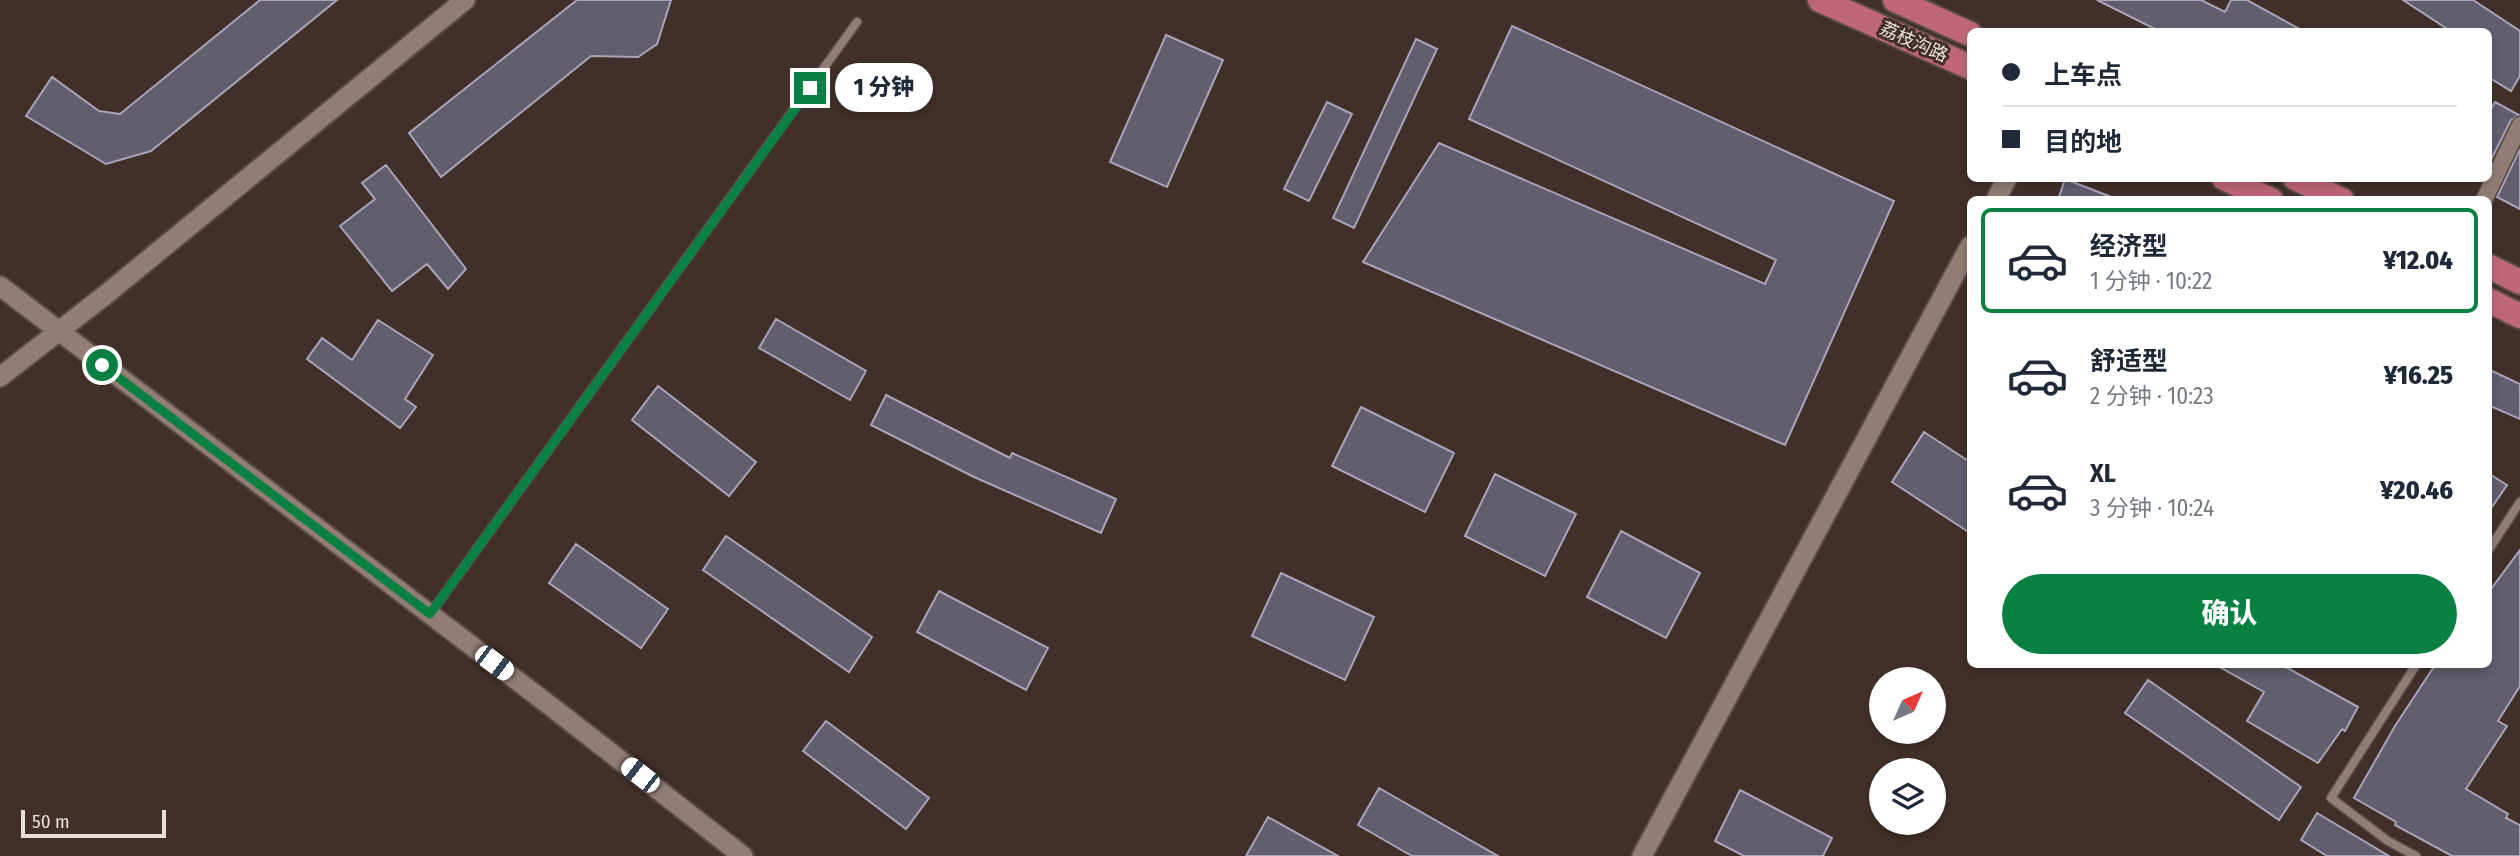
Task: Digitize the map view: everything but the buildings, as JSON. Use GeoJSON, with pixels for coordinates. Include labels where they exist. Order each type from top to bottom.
{"type":"FeatureCollection","features":[{"type":"Feature","properties":{"kind":"main road","name":"荔枝沟路"},"geometry":{"type":"LineString","coordinates":[[1820,0],[1967,66]]}},
{"type":"Feature","properties":{"kind":"main road","name":"荔枝沟路"},"geometry":{"type":"LineString","coordinates":[[1895,0],[1967,33]]}},
{"type":"Feature","properties":{"kind":"main road"},"geometry":{"type":"LineString","coordinates":[[2233,182],[2262,196]]}},
{"type":"Feature","properties":{"kind":"main road"},"geometry":{"type":"LineString","coordinates":[[2304,182],[2333,196]]}},
{"type":"Feature","properties":{"kind":"main road"},"geometry":{"type":"LineString","coordinates":[[2492,268],[2520,282]]}},
{"type":"Feature","properties":{"kind":"main road"},"geometry":{"type":"LineString","coordinates":[[2492,302],[2520,316]]}},
{"type":"Feature","properties":{"kind":"street"},"geometry":{"type":"LineString","coordinates":[[0,377],[465,0]]}},
{"type":"Feature","properties":{"kind":"street"},"geometry":{"type":"LineString","coordinates":[[2486,196],[2520,125]]}},
{"type":"Feature","properties":{"kind":"street"},"geometry":{"type":"LineString","coordinates":[[1642,856],[1967,252]]}},
{"type":"Feature","properties":{"kind":"street"},"geometry":{"type":"LineString","coordinates":[[0,286],[743,856]]}},
{"type":"Feature","properties":{"kind":"lane"},"geometry":{"type":"LineString","coordinates":[[430,614],[857,22]]}},
{"type":"Feature","properties":{"kind":"lane"},"geometry":{"type":"LineString","coordinates":[[2492,545],[2520,502]]}},
{"type":"Feature","properties":{"kind":"lane"},"geometry":{"type":"LineString","coordinates":[[2414,668],[2331,798],[2388,841],[2416,856]]}},
{"type":"Feature","properties":{"kind":"route"},"geometry":{"type":"LineString","coordinates":[[102,365],[430,614],[810,88]]}}]}
